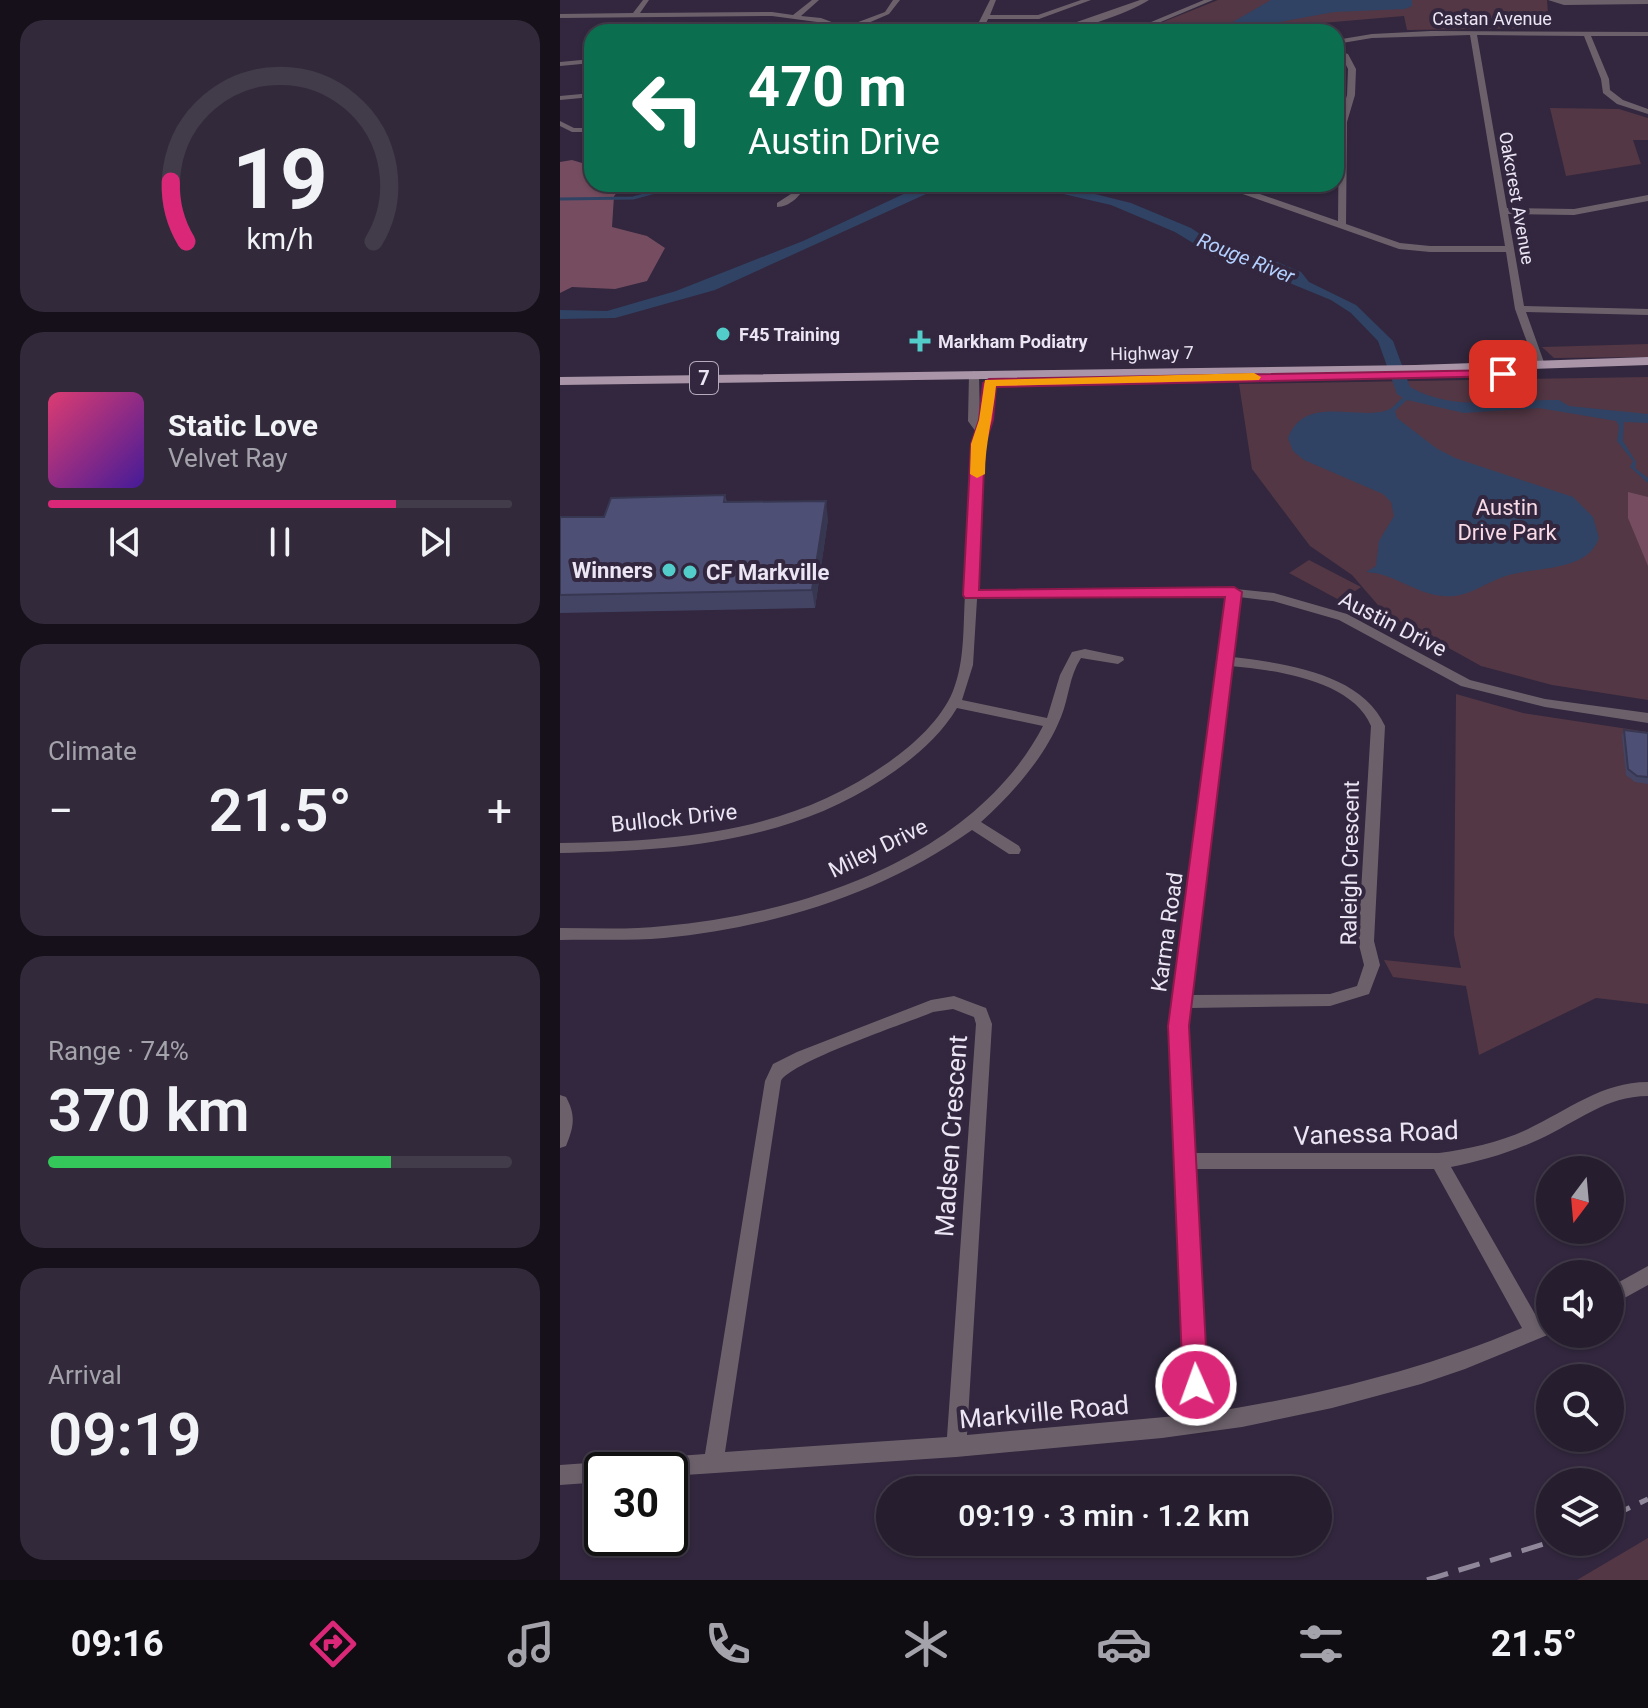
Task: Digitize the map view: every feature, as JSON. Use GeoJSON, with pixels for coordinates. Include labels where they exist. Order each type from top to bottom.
{"type":"FeatureCollection","features":[{"type":"Feature","properties":{"kind":"main road","name":"Highway 7"},"geometry":{"type":"LineString","coordinates":[[1416,372],[1648,361]]}},
{"type":"Feature","properties":{"kind":"main road","name":"Highway 7"},"geometry":{"type":"LineString","coordinates":[[560,389],[1365,372],[1648,372]]}},
{"type":"Feature","properties":{"kind":"main road","name":"Highway 7"},"geometry":{"type":"LineString","coordinates":[[560,381],[974,379],[989,383],[1365,372]]}},
{"type":"Feature","properties":{"kind":"street"},"geometry":{"type":"LineString","coordinates":[[635,16],[646,0]]}},
{"type":"Feature","properties":{"kind":"street"},"geometry":{"type":"LineString","coordinates":[[796,16],[816,0]]}},
{"type":"Feature","properties":{"kind":"street"},"geometry":{"type":"LineString","coordinates":[[861,24],[890,11],[897,0]]}},
{"type":"Feature","properties":{"kind":"street"},"geometry":{"type":"LineString","coordinates":[[982,24],[993,0]]}},
{"type":"Feature","properties":{"kind":"street"},"geometry":{"type":"LineString","coordinates":[[985,17],[1045,16],[1088,0]]}},
{"type":"Feature","properties":{"kind":"street"},"geometry":{"type":"LineString","coordinates":[[1083,24],[1146,0]]}},
{"type":"Feature","properties":{"kind":"street"},"geometry":{"type":"LineString","coordinates":[[1183,0],[1198,5]]}},
{"type":"Feature","properties":{"kind":"street"},"geometry":{"type":"LineString","coordinates":[[1151,24],[1210,0]]}},
{"type":"Feature","properties":{"kind":"street"},"geometry":{"type":"LineString","coordinates":[[1551,0],[1564,3],[1648,2]]}},
{"type":"Feature","properties":{"kind":"street"},"geometry":{"type":"LineString","coordinates":[[560,16],[796,16],[823,24]]}},
{"type":"Feature","properties":{"kind":"street","name":"Oakcrest Avenue"},"geometry":{"type":"LineString","coordinates":[[1473,33],[1520,309],[1540,365]]}},
{"type":"Feature","properties":{"kind":"street","name":"Castan Avenue"},"geometry":{"type":"LineString","coordinates":[[1344,41],[1392,34],[1648,34]]}},
{"type":"Feature","properties":{"kind":"street"},"geometry":{"type":"LineString","coordinates":[[1587,35],[1605,79],[1606,91],[1620,102],[1648,112]]}},
{"type":"Feature","properties":{"kind":"street"},"geometry":{"type":"LineString","coordinates":[[1344,56],[1352,69],[1351,95],[1344,119]]}},
{"type":"Feature","properties":{"kind":"street"},"geometry":{"type":"LineString","coordinates":[[560,64],[584,62]]}},
{"type":"Feature","properties":{"kind":"street"},"geometry":{"type":"LineString","coordinates":[[560,98],[584,96]]}},
{"type":"Feature","properties":{"kind":"street"},"geometry":{"type":"LineString","coordinates":[[560,123],[572,130],[584,130]]}},
{"type":"Feature","properties":{"kind":"street"},"geometry":{"type":"LineString","coordinates":[[780,205],[798,192]]}},
{"type":"Feature","properties":{"kind":"street"},"geometry":{"type":"LineString","coordinates":[[1245,192],[1342,227],[1416,249],[1511,249]]}},
{"type":"Feature","properties":{"kind":"street"},"geometry":{"type":"LineString","coordinates":[[1342,192],[1342,227]]}},
{"type":"Feature","properties":{"kind":"street"},"geometry":{"type":"LineString","coordinates":[[1503,211],[1583,211],[1648,198]]}},
{"type":"Feature","properties":{"kind":"street"},"geometry":{"type":"LineString","coordinates":[[1520,309],[1588,313],[1648,312]]}},
{"type":"Feature","properties":{"kind":"street","name":"Bullock Drive"},"geometry":{"type":"LineString","coordinates":[[974,379],[973,421],[980,430]]}},
{"type":"Feature","properties":{"kind":"street","name":"Bullock Drive"},"geometry":{"type":"LineString","coordinates":[[560,848],[636,847],[717,839],[757,831],[859,789],[905,758],[954,703],[969,654],[980,430],[986,420],[989,383]]}},
{"type":"Feature","properties":{"kind":"street","name":"Austin Drive"},"geometry":{"type":"LineString","coordinates":[[971,595],[1234,592],[1274,597],[1343,617],[1438,670],[1477,686],[1545,703],[1648,718]]}},
{"type":"Feature","properties":{"kind":"street","name":"Karma Road"},"geometry":{"type":"LineString","coordinates":[[1197,1424],[1179,1026],[1234,592]]}},
{"type":"Feature","properties":{"kind":"street","name":"Miley Drive"},"geometry":{"type":"LineString","coordinates":[[560,934],[674,931],[780,912],[868,881],[972,823],[1022,769],[1051,723],[1068,669],[1077,655],[1085,653],[1118,660]]}},
{"type":"Feature","properties":{"kind":"street","name":"Raleigh Crescent"},"geometry":{"type":"LineString","coordinates":[[1182,1002],[1330,1000],[1363,990],[1372,965],[1366,941],[1378,726],[1374,714],[1335,684],[1310,673],[1227,661]]}},
{"type":"Feature","properties":{"kind":"street"},"geometry":{"type":"LineString","coordinates":[[954,703],[1051,723]]}},
{"type":"Feature","properties":{"kind":"street"},"geometry":{"type":"LineString","coordinates":[[972,823],[1014,850]]}},
{"type":"Feature","properties":{"kind":"street","name":"Madsen Crescent"},"geometry":{"type":"LineString","coordinates":[[714,1462],[773,1081],[779,1069],[931,1006],[954,1002],[980,1013],[984,1024],[956,1447]]}},
{"type":"Feature","properties":{"kind":"street","name":"Vanessa Road"},"geometry":{"type":"LineString","coordinates":[[1187,1161],[1439,1161],[1470,1157],[1530,1136],[1616,1092],[1648,1089]]}},
{"type":"Feature","properties":{"kind":"street"},"geometry":{"type":"LineString","coordinates":[[560,1102],[566,1113],[560,1141]]}},
{"type":"Feature","properties":{"kind":"street"},"geometry":{"type":"LineString","coordinates":[[1439,1161],[1536,1319]]}},
{"type":"Feature","properties":{"kind":"street"},"geometry":{"type":"LineString","coordinates":[[1624,1289],[1648,1275]]}},
{"type":"Feature","properties":{"kind":"street","name":"Markville Road"},"geometry":{"type":"LineString","coordinates":[[688,1464],[956,1447],[1197,1424],[1347,1395],[1402,1381],[1465,1362],[1536,1332]]}},
{"type":"Feature","properties":{"kind":"street"},"geometry":{"type":"LineString","coordinates":[[560,1475],[584,1473]]}},
{"type":"Feature","properties":{"kind":"green space"},"geometry":{"type":"Polygon","coordinates":[[[1218,0],[1547,0],[1549,28],[1407,30],[1404,16],[1318,24],[1158,24],[1218,0]]]}},
{"type":"Feature","properties":{"kind":"green space"},"geometry":{"type":"Polygon","coordinates":[[[1550,108],[1619,109],[1648,118],[1648,140],[1633,140],[1641,164],[1566,176],[1550,108]]]}},
{"type":"Feature","properties":{"kind":"green space"},"geometry":{"type":"Polygon","coordinates":[[[1648,344],[1648,357],[1554,358],[1542,347],[1648,344]]]}},
{"type":"Feature","properties":{"kind":"green space","name":"Austin Drive Park"},"geometry":{"type":"Polygon","coordinates":[[[1648,377],[1648,700],[1552,685],[1481,666],[1384,612],[1352,575],[1310,546],[1252,469],[1239,384],[1648,377]]]}},
{"type":"Feature","properties":{"kind":"green space"},"geometry":{"type":"Polygon","coordinates":[[[1309,560],[1361,587],[1341,601],[1289,573],[1309,560]]]}},
{"type":"Feature","properties":{"kind":"green space"},"geometry":{"type":"Polygon","coordinates":[[[1456,694],[1523,713],[1648,732],[1648,1004],[1596,998],[1479,1055],[1466,986],[1393,977],[1384,960],[1461,968],[1454,935],[1456,694]]]}},
{"type":"Feature","properties":{"kind":"green space"},"geometry":{"type":"Polygon","coordinates":[[[1648,1538],[1648,1580],[1577,1580],[1618,1556],[1624,1556],[1624,1552],[1648,1538]]]}},
{"type":"Feature","properties":{"kind":"shaded area"},"geometry":{"type":"Polygon","coordinates":[[[572,160],[584,164],[584,192],[618,192],[614,196],[612,227],[647,236],[665,248],[647,281],[615,289],[572,287],[560,293],[560,162],[572,160]]]}},
{"type":"Feature","properties":{"kind":"shaded area"},"geometry":{"type":"Polygon","coordinates":[[[1628,492],[1648,497],[1648,566],[1628,518],[1628,492]]]}},
{"type":"Feature","properties":{"kind":"water"},"geometry":{"type":"Polygon","coordinates":[[[1271,0],[1412,0],[1412,6],[1405,9],[1334,12],[1268,24],[1225,24],[1271,0]]]}},
{"type":"Feature","properties":{"kind":"water"},"geometry":{"type":"Polygon","coordinates":[[[908,192],[930,192],[715,290],[615,318],[560,319],[560,310],[607,311],[676,291],[803,241],[908,192]]]}},
{"type":"Feature","properties":{"kind":"water","name":"Rouge River"},"geometry":{"type":"Polygon","coordinates":[[[1055,192],[1087,192],[1131,203],[1191,228],[1222,249],[1277,262],[1301,272],[1309,282],[1356,305],[1393,341],[1410,387],[1427,395],[1445,400],[1483,403],[1559,400],[1569,406],[1648,414],[1648,423],[1624,422],[1623,441],[1636,462],[1635,468],[1648,478],[1648,483],[1630,467],[1633,461],[1617,441],[1619,426],[1616,421],[1539,408],[1464,413],[1407,400],[1395,411],[1397,418],[1436,448],[1455,458],[1573,497],[1593,517],[1599,538],[1593,549],[1572,563],[1506,576],[1460,595],[1432,594],[1366,572],[1376,566],[1379,541],[1394,516],[1391,502],[1383,494],[1304,460],[1293,451],[1288,438],[1306,417],[1332,412],[1375,413],[1390,409],[1403,398],[1397,394],[1378,341],[1351,313],[1331,300],[1268,270],[1216,257],[1175,232],[1111,205],[1055,192]]]}},
{"type":"Feature","properties":{"kind":"building","name":"CF Markville"},"geometry":{"type":"Polygon","coordinates":[[[725,495],[724,502],[826,501],[812,590],[560,595],[560,517],[604,517],[611,498],[725,495]]]}},
{"type":"Feature","properties":{"kind":"building"},"geometry":{"type":"Polygon","coordinates":[[[1624,730],[1648,733],[1648,777],[1637,776],[1628,769],[1624,730]]]}},
{"type":"Feature","properties":{"kind":"waterway"},"geometry":{"type":"LineString","coordinates":[[560,199],[633,198],[655,192]]}},
{"type":"Feature","properties":{"kind":"waterway"},"geometry":{"type":"LineString","coordinates":[[651,193],[655,192]]}},
{"type":"Feature","properties":{"kind":"railway"},"geometry":{"type":"LineString","coordinates":[[1624,1510],[1648,1499]]}},
{"type":"Feature","properties":{"kind":"railway"},"geometry":{"type":"LineString","coordinates":[[1427,1580],[1536,1546]]}},
{"type":"Feature","properties":{"kind":"slow traffic"},"geometry":{"type":"LineString","coordinates":[[977,474],[978,444],[980,430],[986,420],[989,383],[1254,377]]}},
{"type":"Feature","properties":{"kind":"place","name":"F45 Training"},"geometry":{"type":"Point","coordinates":[723,334]}},
{"type":"Feature","properties":{"kind":"place","name":"Markham Podiatry"},"geometry":{"type":"Point","coordinates":[920,341]}},
{"type":"Feature","properties":{"kind":"place","name":"Winners"},"geometry":{"type":"Point","coordinates":[669,570]}},
{"type":"Feature","properties":{"kind":"place","name":"CF Markville"},"geometry":{"type":"Point","coordinates":[690,572]}},
{"type":"Feature","properties":{"kind":"route"},"geometry":{"type":"LineString","coordinates":[[1196,1385],[1179,1026],[1234,592],[971,595],[978,444],[980,430],[986,420],[989,383],[1503,374]]}}]}
